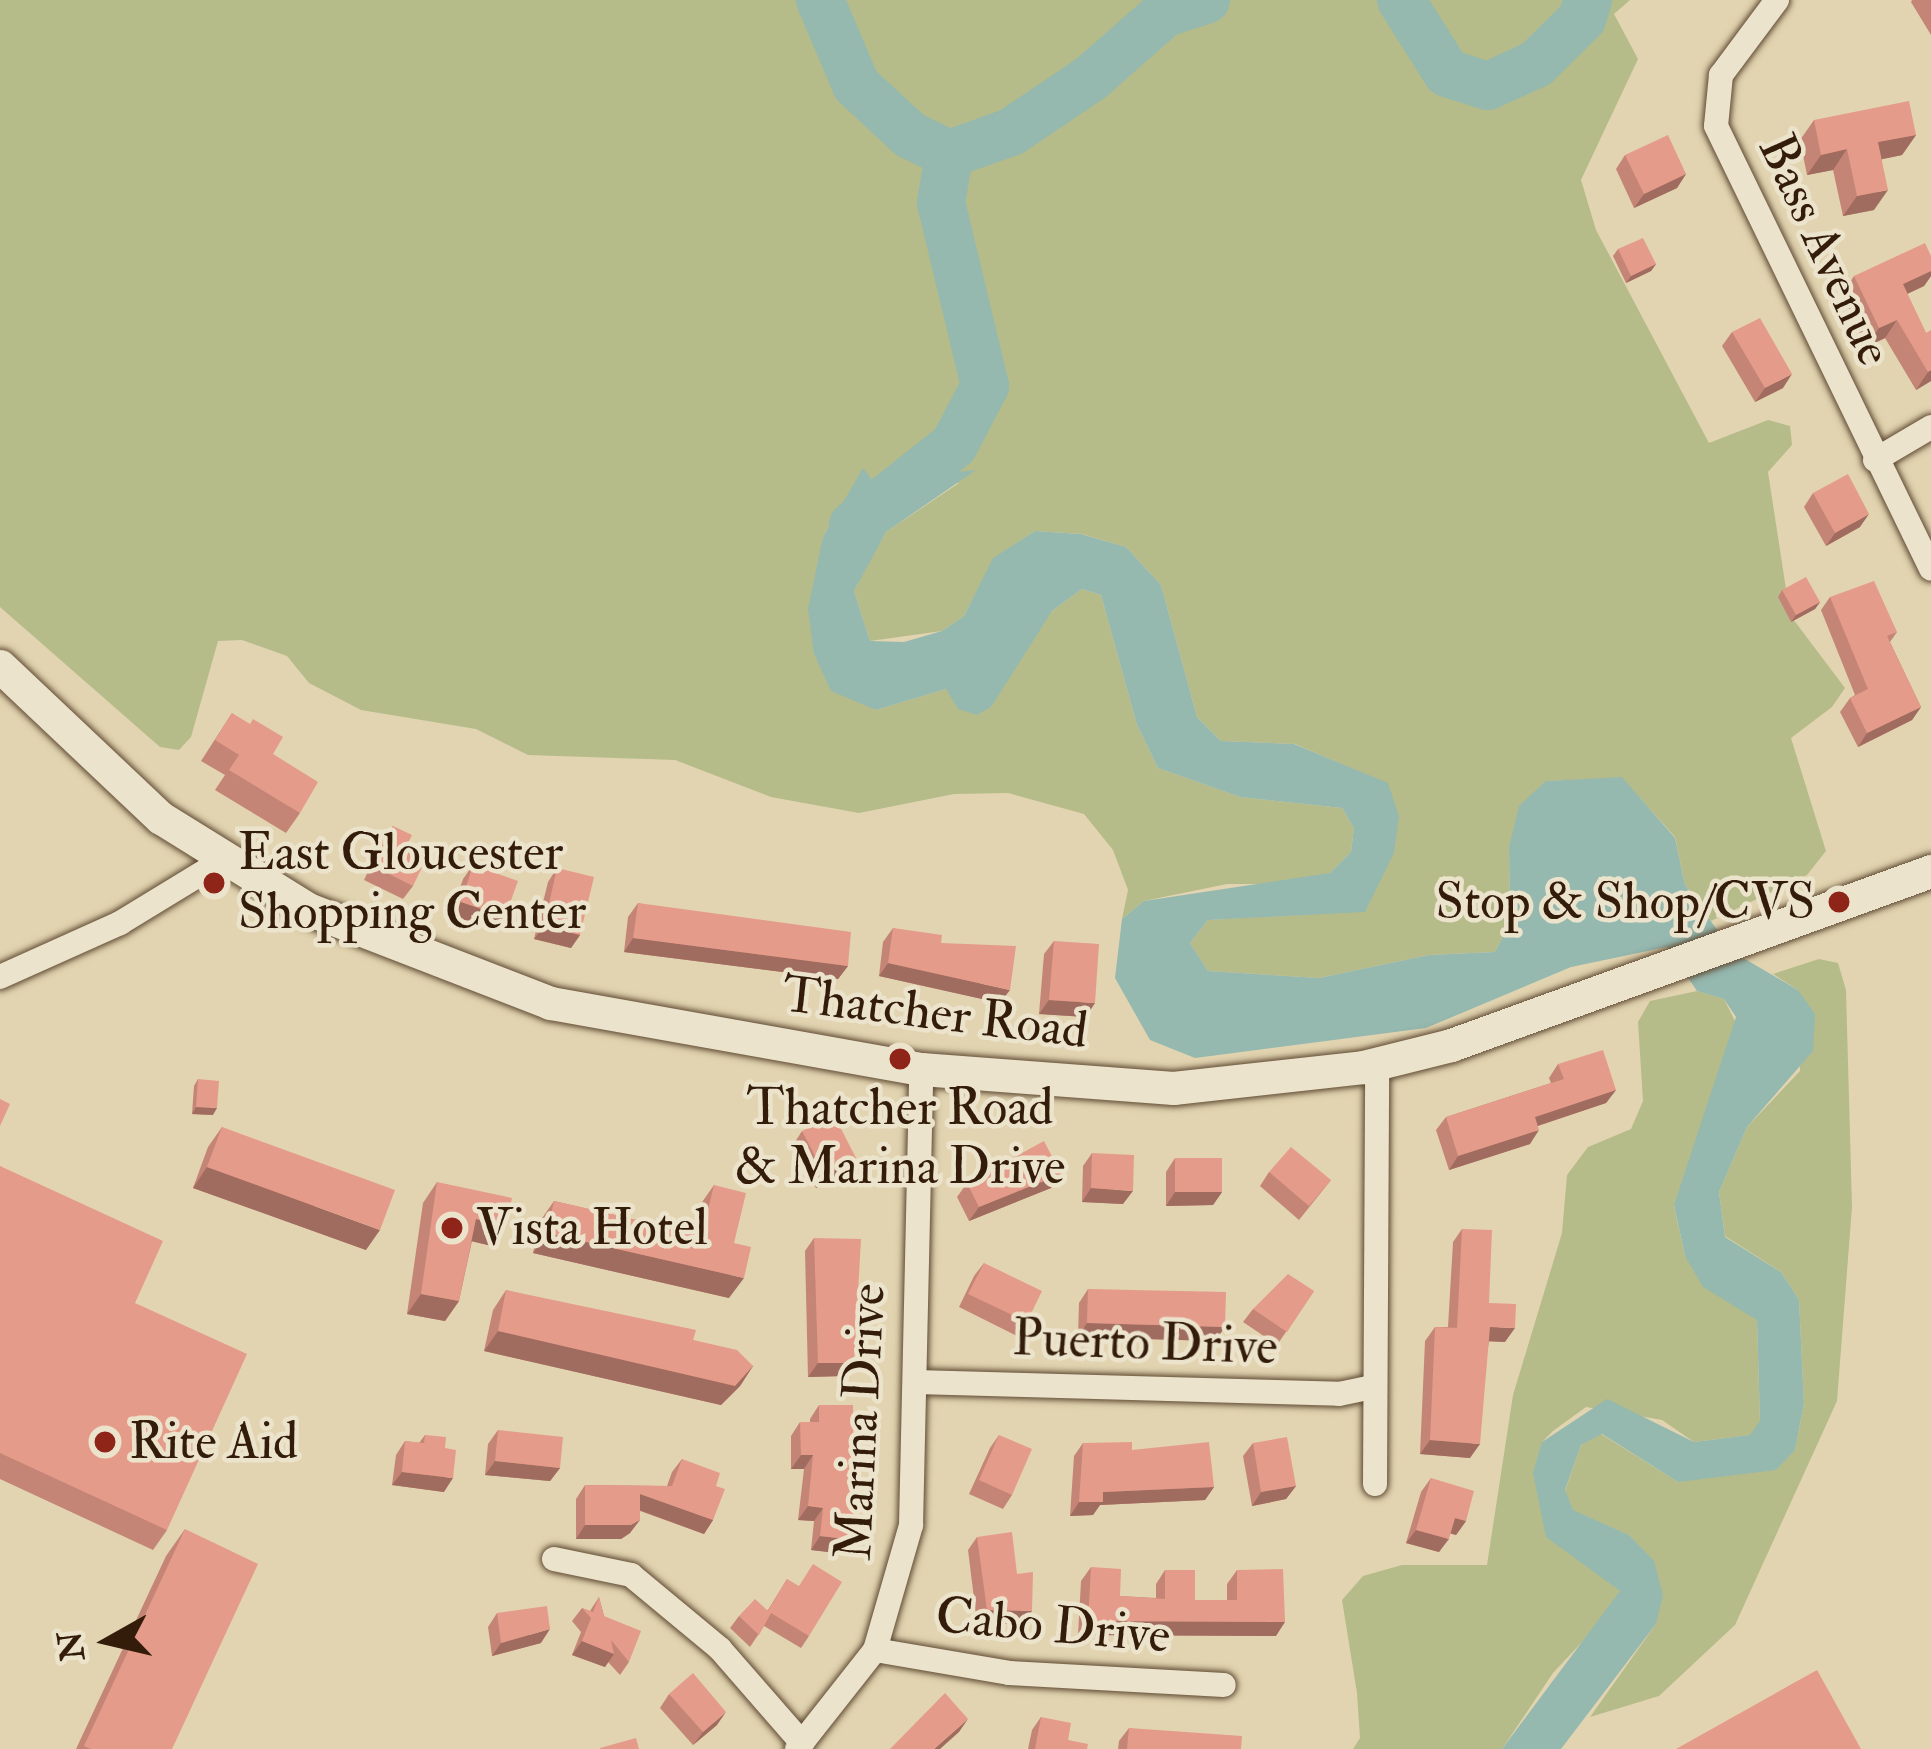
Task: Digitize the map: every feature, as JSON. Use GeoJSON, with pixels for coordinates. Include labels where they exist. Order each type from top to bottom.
{"type":"FeatureCollection","features":[{"type":"Feature","properties":{"kind":"main road","name":"Thatcher Road"},"geometry":{"type":"LineString","coordinates":[[0,666],[161,818],[308,909],[550,1004],[920,1069],[1173,1088],[1377,1064],[1931,871]]}},
{"type":"Feature","properties":{"kind":"street","name":"Bass Avenue"},"geometry":{"type":"LineString","coordinates":[[1778,0],[1713,95],[1716,126],[1931,568]]}},
{"type":"Feature","properties":{"kind":"street"},"geometry":{"type":"LineString","coordinates":[[1875,460],[1931,428]]}},
{"type":"Feature","properties":{"kind":"street"},"geometry":{"type":"LineString","coordinates":[[0,977],[120,923],[226,860]]}},
{"type":"Feature","properties":{"kind":"street"},"geometry":{"type":"LineString","coordinates":[[1375,1484],[1371,1387],[1381,1281],[1377,1064]]}},
{"type":"Feature","properties":{"kind":"street","name":"Marina Drive"},"geometry":{"type":"LineString","coordinates":[[799,1746],[875,1650],[911,1525],[920,1069]]}},
{"type":"Feature","properties":{"kind":"street","name":"Puerto Drive"},"geometry":{"type":"LineString","coordinates":[[916,1382],[1339,1394],[1371,1387]]}},
{"type":"Feature","properties":{"kind":"street"},"geometry":{"type":"LineString","coordinates":[[554,1559],[631,1575],[720,1649],[799,1746]]}},
{"type":"Feature","properties":{"kind":"street","name":"Cabo Drive"},"geometry":{"type":"LineString","coordinates":[[875,1650],[1009,1673],[1224,1685]]}},
{"type":"Feature","properties":{"kind":"green space"},"geometry":{"type":"Polygon","coordinates":[[[0,0],[1630,0],[1614,14],[1638,59],[1581,180],[1596,230],[1709,443],[1768,420],[1790,426],[1792,445],[1768,472],[1790,615],[1845,688],[1832,707],[1791,738],[1826,851],[1807,875],[1711,921],[1685,885],[1675,837],[1622,778],[1546,781],[1509,847],[1510,923],[1495,952],[1429,955],[1319,978],[1208,971],[1190,943],[1208,920],[1365,911],[1388,784],[1295,744],[1221,741],[1197,717],[1161,585],[1126,547],[1082,534],[1035,531],[994,558],[964,616],[942,631],[870,641],[854,591],[871,558],[886,532],[959,483],[919,476],[884,496],[864,470],[823,537],[876,710],[946,689],[991,707],[1021,652],[1052,611],[1082,589],[1101,595],[1137,725],[1158,768],[1240,797],[1342,808],[1354,828],[1351,852],[1330,873],[1297,884],[1227,884],[1144,901],[1122,919],[1128,890],[1113,850],[1084,814],[1008,793],[954,794],[859,813],[771,797],[675,760],[528,755],[476,729],[361,710],[309,683],[287,656],[242,640],[218,641],[191,737],[179,750],[160,747],[0,607],[0,0]]]}},
{"type":"Feature","properties":{"kind":"green space"},"geometry":{"type":"Polygon","coordinates":[[[1819,959],[1838,963],[1846,990],[1852,1207],[1837,1401],[1735,1625],[1659,1696],[1590,1717],[1656,1624],[1629,1535],[1573,1511],[1565,1491],[1581,1445],[1601,1434],[1678,1482],[1795,1450],[1804,1403],[1799,1300],[1781,1272],[1725,1236],[1719,1192],[1747,1127],[1800,1071],[1798,990],[1773,974],[1819,959]]]}},
{"type":"Feature","properties":{"kind":"green space"},"geometry":{"type":"Polygon","coordinates":[[[1697,991],[1724,999],[1738,1027],[1674,1206],[1685,1256],[1757,1319],[1760,1422],[1751,1435],[1694,1442],[1662,1420],[1586,1407],[1553,1431],[1542,1442],[1598,1573],[1620,1591],[1610,1612],[1553,1673],[1502,1749],[1353,1749],[1360,1738],[1357,1693],[1342,1600],[1363,1576],[1402,1565],[1487,1565],[1513,1395],[1562,1233],[1567,1175],[1588,1147],[1631,1129],[1643,1101],[1638,1022],[1650,1001],[1697,991]]]}},
{"type":"Feature","properties":{"kind":"water"},"geometry":{"type":"Polygon","coordinates":[[[863,468],[884,496],[919,476],[976,470],[886,532],[854,591],[870,641],[904,642],[942,631],[964,616],[993,558],[1035,531],[1081,534],[1126,547],[1161,585],[1197,717],[1221,741],[1294,744],[1388,783],[1399,816],[1394,853],[1365,912],[1208,920],[1190,943],[1208,971],[1319,978],[1429,955],[1495,952],[1510,923],[1509,847],[1519,806],[1546,781],[1622,777],[1675,838],[1685,885],[1733,952],[1798,990],[1815,1014],[1813,1051],[1747,1127],[1719,1192],[1725,1237],[1781,1272],[1799,1300],[1804,1403],[1795,1450],[1776,1470],[1678,1482],[1602,1434],[1581,1445],[1565,1490],[1573,1510],[1629,1535],[1654,1561],[1663,1595],[1656,1624],[1561,1749],[1502,1749],[1620,1591],[1546,1537],[1533,1473],[1542,1442],[1607,1399],[1694,1442],[1750,1435],[1760,1421],[1757,1320],[1703,1287],[1685,1256],[1674,1205],[1736,1017],[1724,999],[1697,991],[1667,947],[1571,967],[1426,1028],[1195,1058],[1150,1040],[1115,978],[1122,919],[1144,901],[1330,873],[1351,852],[1354,828],[1342,808],[1240,797],[1158,768],[1137,725],[1101,595],[1082,589],[1052,611],[991,707],[977,715],[958,709],[946,689],[876,710],[831,691],[814,654],[808,609],[823,537],[863,468]]]}},
{"type":"Feature","properties":{"kind":"building"},"geometry":{"type":"Polygon","coordinates":[[[1909,101],[1916,135],[1878,142],[1888,190],[1857,196],[1847,149],[1821,155],[1814,120],[1909,101]]]}},
{"type":"Feature","properties":{"kind":"building"},"geometry":{"type":"Polygon","coordinates":[[[1668,135],[1686,174],[1644,194],[1625,155],[1668,135]]]}},
{"type":"Feature","properties":{"kind":"building"},"geometry":{"type":"Polygon","coordinates":[[[1643,238],[1656,264],[1631,276],[1618,249],[1643,238]]]}},
{"type":"Feature","properties":{"kind":"building"},"geometry":{"type":"Polygon","coordinates":[[[1925,243],[1931,271],[1903,284],[1926,333],[1931,330],[1928,372],[1897,320],[1879,328],[1854,276],[1925,243]]]}},
{"type":"Feature","properties":{"kind":"building"},"geometry":{"type":"Polygon","coordinates":[[[1760,318],[1792,374],[1765,388],[1732,332],[1760,318]]]}},
{"type":"Feature","properties":{"kind":"building"},"geometry":{"type":"Polygon","coordinates":[[[1848,474],[1869,514],[1835,533],[1813,493],[1848,474]]]}},
{"type":"Feature","properties":{"kind":"building"},"geometry":{"type":"Polygon","coordinates":[[[1806,577],[1820,602],[1796,615],[1782,590],[1806,577]]]}},
{"type":"Feature","properties":{"kind":"building"},"geometry":{"type":"Polygon","coordinates":[[[1874,581],[1897,632],[1887,636],[1921,707],[1867,733],[1850,698],[1868,689],[1830,597],[1874,581]]]}},
{"type":"Feature","properties":{"kind":"building"},"geometry":{"type":"Polygon","coordinates":[[[232,713],[283,737],[273,754],[318,782],[300,813],[229,770],[239,755],[215,740],[232,713]]]}},
{"type":"Feature","properties":{"kind":"building"},"geometry":{"type":"Polygon","coordinates":[[[393,826],[412,835],[405,849],[426,859],[413,886],[373,866],[393,826]]]}},
{"type":"Feature","properties":{"kind":"building"},"geometry":{"type":"Polygon","coordinates":[[[473,865],[518,881],[505,917],[461,902],[473,865]]]}},
{"type":"Feature","properties":{"kind":"building"},"geometry":{"type":"Polygon","coordinates":[[[557,868],[594,877],[580,935],[544,926],[557,868]]]}},
{"type":"Feature","properties":{"kind":"building"},"geometry":{"type":"Polygon","coordinates":[[[638,903],[851,932],[848,966],[633,938],[638,903]]]}},
{"type":"Feature","properties":{"kind":"building"},"geometry":{"type":"Polygon","coordinates":[[[893,928],[942,935],[941,943],[1016,946],[1010,990],[888,963],[893,928]]]}},
{"type":"Feature","properties":{"kind":"building"},"geometry":{"type":"Polygon","coordinates":[[[1054,941],[1099,944],[1095,1003],[1049,1000],[1054,941]]]}},
{"type":"Feature","properties":{"kind":"building"},"geometry":{"type":"Polygon","coordinates":[[[1603,1050],[1616,1090],[1535,1117],[1539,1130],[1458,1156],[1446,1117],[1564,1079],[1558,1064],[1603,1050]]]}},
{"type":"Feature","properties":{"kind":"building"},"geometry":{"type":"Polygon","coordinates":[[[198,1079],[219,1081],[217,1108],[196,1107],[198,1079]]]}},
{"type":"Feature","properties":{"kind":"building"},"geometry":{"type":"Polygon","coordinates":[[[0,1099],[10,1104],[0,1126],[0,1099]]]}},
{"type":"Feature","properties":{"kind":"building"},"geometry":{"type":"Polygon","coordinates":[[[834,1115],[856,1158],[825,1175],[802,1131],[834,1115]]]}},
{"type":"Feature","properties":{"kind":"building"},"geometry":{"type":"Polygon","coordinates":[[[222,1127],[395,1190],[380,1230],[207,1167],[222,1127]]]}},
{"type":"Feature","properties":{"kind":"building"},"geometry":{"type":"Polygon","coordinates":[[[1044,1141],[1061,1174],[979,1207],[967,1183],[1044,1141]]]}},
{"type":"Feature","properties":{"kind":"building"},"geometry":{"type":"Polygon","coordinates":[[[1291,1147],[1331,1180],[1309,1206],[1269,1172],[1291,1147]]]}},
{"type":"Feature","properties":{"kind":"building"},"geometry":{"type":"Polygon","coordinates":[[[1092,1153],[1134,1155],[1133,1191],[1091,1188],[1092,1153]]]}},
{"type":"Feature","properties":{"kind":"building"},"geometry":{"type":"Polygon","coordinates":[[[1175,1158],[1222,1158],[1222,1192],[1175,1192],[1175,1158]]]}},
{"type":"Feature","properties":{"kind":"building"},"geometry":{"type":"Polygon","coordinates":[[[0,1166],[163,1241],[135,1303],[247,1354],[167,1530],[0,1453],[0,1166]]]}},
{"type":"Feature","properties":{"kind":"building"},"geometry":{"type":"Polygon","coordinates":[[[437,1182],[512,1198],[506,1226],[476,1219],[459,1301],[421,1294],[437,1182]]]}},
{"type":"Feature","properties":{"kind":"building"},"geometry":{"type":"Polygon","coordinates":[[[714,1185],[746,1193],[734,1243],[751,1247],[744,1278],[547,1233],[554,1201],[702,1235],[714,1185]]]}},
{"type":"Feature","properties":{"kind":"building"},"geometry":{"type":"Polygon","coordinates":[[[1462,1229],[1492,1230],[1489,1303],[1516,1304],[1515,1328],[1490,1327],[1480,1444],[1430,1440],[1435,1327],[1457,1328],[1462,1229]]]}},
{"type":"Feature","properties":{"kind":"building"},"geometry":{"type":"Polygon","coordinates":[[[814,1238],[861,1239],[854,1363],[818,1363],[814,1238]]]}},
{"type":"Feature","properties":{"kind":"building"},"geometry":{"type":"Polygon","coordinates":[[[984,1263],[1042,1291],[1027,1322],[968,1294],[984,1263]]]}},
{"type":"Feature","properties":{"kind":"building"},"geometry":{"type":"Polygon","coordinates":[[[1288,1274],[1314,1291],[1287,1332],[1253,1309],[1288,1274]]]}},
{"type":"Feature","properties":{"kind":"building"},"geometry":{"type":"Polygon","coordinates":[[[1088,1289],[1226,1292],[1225,1327],[1087,1323],[1088,1289]]]}},
{"type":"Feature","properties":{"kind":"building"},"geometry":{"type":"Polygon","coordinates":[[[506,1290],[696,1330],[693,1340],[737,1350],[753,1366],[735,1386],[498,1331],[506,1290]]]}},
{"type":"Feature","properties":{"kind":"building"},"geometry":{"type":"Polygon","coordinates":[[[819,1405],[853,1405],[855,1540],[820,1536],[823,1508],[808,1506],[813,1455],[801,1455],[800,1422],[819,1422],[819,1405]]]}},
{"type":"Feature","properties":{"kind":"building"},"geometry":{"type":"Polygon","coordinates":[[[498,1430],[563,1437],[560,1468],[495,1461],[498,1430]]]}},
{"type":"Feature","properties":{"kind":"building"},"geometry":{"type":"Polygon","coordinates":[[[425,1435],[446,1437],[445,1448],[456,1450],[453,1478],[402,1472],[405,1441],[424,1443],[425,1435]]]}},
{"type":"Feature","properties":{"kind":"building"},"geometry":{"type":"Polygon","coordinates":[[[999,1435],[1032,1449],[1012,1495],[979,1480],[999,1435]]]}},
{"type":"Feature","properties":{"kind":"building"},"geometry":{"type":"Polygon","coordinates":[[[1287,1437],[1296,1486],[1261,1492],[1253,1443],[1287,1437]]]}},
{"type":"Feature","properties":{"kind":"building"},"geometry":{"type":"Polygon","coordinates":[[[1132,1442],[1132,1450],[1209,1442],[1214,1487],[1103,1492],[1103,1502],[1079,1502],[1083,1443],[1132,1442]]]}},
{"type":"Feature","properties":{"kind":"building"},"geometry":{"type":"Polygon","coordinates":[[[682,1459],[720,1473],[716,1486],[725,1489],[713,1520],[640,1494],[640,1520],[631,1525],[585,1525],[585,1485],[672,1486],[682,1459]]]}},
{"type":"Feature","properties":{"kind":"building"},"geometry":{"type":"Polygon","coordinates":[[[1431,1478],[1474,1491],[1466,1521],[1455,1518],[1449,1539],[1416,1530],[1431,1478]]]}},
{"type":"Feature","properties":{"kind":"building"},"geometry":{"type":"Polygon","coordinates":[[[185,1529],[258,1564],[172,1749],[84,1746],[185,1529]]]}},
{"type":"Feature","properties":{"kind":"building"},"geometry":{"type":"Polygon","coordinates":[[[1012,1532],[1017,1574],[1033,1572],[1032,1611],[987,1610],[977,1537],[1012,1532]]]}},
{"type":"Feature","properties":{"kind":"building"},"geometry":{"type":"Polygon","coordinates":[[[813,1564],[842,1582],[809,1636],[771,1613],[759,1635],[739,1616],[755,1599],[768,1611],[787,1579],[799,1586],[813,1564]]]}},
{"type":"Feature","properties":{"kind":"building"},"geometry":{"type":"Polygon","coordinates":[[[1091,1567],[1121,1569],[1120,1596],[1165,1599],[1165,1570],[1195,1570],[1195,1600],[1237,1600],[1237,1570],[1283,1569],[1285,1622],[1088,1621],[1091,1567]]]}},
{"type":"Feature","properties":{"kind":"building"},"geometry":{"type":"Polygon","coordinates":[[[599,1597],[604,1616],[641,1631],[629,1662],[611,1640],[614,1654],[582,1641],[591,1618],[582,1608],[593,1612],[599,1597]]]}},
{"type":"Feature","properties":{"kind":"building"},"geometry":{"type":"Polygon","coordinates":[[[547,1606],[550,1629],[501,1643],[497,1613],[547,1606]]]}},
{"type":"Feature","properties":{"kind":"building"},"geometry":{"type":"Polygon","coordinates":[[[1817,1670],[1861,1749],[1676,1749],[1817,1670]]]}},
{"type":"Feature","properties":{"kind":"building"},"geometry":{"type":"Polygon","coordinates":[[[693,1673],[726,1712],[703,1732],[669,1694],[693,1673]]]}},
{"type":"Feature","properties":{"kind":"building"},"geometry":{"type":"Polygon","coordinates":[[[945,1693],[968,1719],[934,1749],[890,1749],[945,1693]]]}},
{"type":"Feature","properties":{"kind":"building"},"geometry":{"type":"Polygon","coordinates":[[[1041,1717],[1071,1723],[1068,1740],[1088,1744],[1087,1749],[1035,1749],[1041,1717]]]}},
{"type":"Feature","properties":{"kind":"building"},"geometry":{"type":"Polygon","coordinates":[[[1129,1728],[1242,1736],[1241,1749],[1127,1749],[1129,1728]]]}},
{"type":"Feature","properties":{"kind":"building"},"geometry":{"type":"Polygon","coordinates":[[[636,1738],[639,1749],[600,1749],[600,1748],[636,1738]]]}},
{"type":"Feature","properties":{"kind":"waterway"},"geometry":{"type":"LineString","coordinates":[[820,0],[856,85],[910,135],[949,154],[1011,132],[1091,78],[1165,13],[1206,0]]}},
{"type":"Feature","properties":{"kind":"waterway"},"geometry":{"type":"LineString","coordinates":[[1401,0],[1447,73],[1488,86],[1536,64],[1582,19],[1588,0]]}},
{"type":"Feature","properties":{"kind":"waterway"},"geometry":{"type":"LineString","coordinates":[[853,525],[954,445],[985,386],[941,203],[949,154]]}},
{"type":"Feature","properties":{"kind":"place","name":"East Gloucester Shopping Center"},"geometry":{"type":"Point","coordinates":[214,883]}},
{"type":"Feature","properties":{"kind":"place","name":"Stop & Shop/CVS"},"geometry":{"type":"Point","coordinates":[1839,902]}},
{"type":"Feature","properties":{"kind":"place","name":"Thatcher Road & Marina Drive"},"geometry":{"type":"Point","coordinates":[900,1059]}},
{"type":"Feature","properties":{"kind":"place","name":"Vista Hotel"},"geometry":{"type":"Point","coordinates":[452,1228]}},
{"type":"Feature","properties":{"kind":"place","name":"Rite Aid"},"geometry":{"type":"Point","coordinates":[105,1442]}}]}
